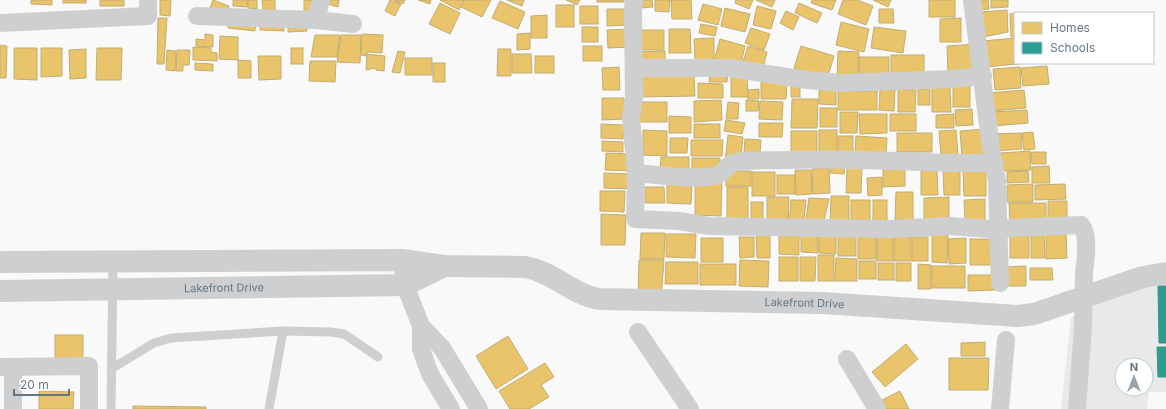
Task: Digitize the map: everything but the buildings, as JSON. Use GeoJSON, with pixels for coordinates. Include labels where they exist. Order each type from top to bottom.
{"type":"FeatureCollection","features":[{"type":"Feature","properties":{"kind":"street"},"geometry":{"type":"LineString","coordinates":[[0,22],[148,16],[148,0]]}},
{"type":"Feature","properties":{"kind":"street"},"geometry":{"type":"LineString","coordinates":[[316,20],[321,0]]}},
{"type":"Feature","properties":{"kind":"street"},"geometry":{"type":"LineString","coordinates":[[634,0],[634,98],[631,117],[636,173],[635,219],[679,221],[708,226],[890,229],[950,226],[999,228],[1081,225],[1084,229],[1086,242],[1083,326],[1077,409]]}},
{"type":"Feature","properties":{"kind":"street"},"geometry":{"type":"LineString","coordinates":[[972,0],[994,163],[999,228],[1000,283]]}},
{"type":"Feature","properties":{"kind":"street"},"geometry":{"type":"LineString","coordinates":[[197,16],[316,20],[353,24]]}},
{"type":"Feature","properties":{"kind":"street"},"geometry":{"type":"LineString","coordinates":[[634,68],[730,68],[807,80],[841,83],[951,79],[983,76]]}},
{"type":"Feature","properties":{"kind":"street"},"geometry":{"type":"LineString","coordinates":[[636,173],[701,177],[714,176],[720,175],[727,166],[735,163],[786,160],[860,158],[941,164],[994,163]]}},
{"type":"Feature","properties":{"kind":"street"},"geometry":{"type":"LineString","coordinates":[[402,260],[405,285],[421,326],[421,349],[430,374],[451,409]]}},
{"type":"Feature","properties":{"kind":"street","name":"Lakefront Drive"},"geometry":{"type":"LineString","coordinates":[[0,262],[402,260],[444,266],[525,267],[536,269],[548,273],[590,298],[599,299],[824,304],[1017,316],[1034,314],[1143,277],[1166,273]]}},
{"type":"Feature","properties":{"kind":"street","name":"Lakefront Drive"},"geometry":{"type":"LineString","coordinates":[[0,291],[405,285],[444,266]]}},
{"type":"Feature","properties":{"kind":"street"},"geometry":{"type":"LineString","coordinates":[[421,326],[442,348],[479,409]]}},
{"type":"Feature","properties":{"kind":"street"},"geometry":{"type":"LineString","coordinates":[[638,332],[690,409]]}},
{"type":"Feature","properties":{"kind":"street"},"geometry":{"type":"LineString","coordinates":[[1000,409],[1006,340]]}},
{"type":"Feature","properties":{"kind":"street"},"geometry":{"type":"LineString","coordinates":[[847,359],[878,409]]}},
{"type":"Feature","properties":{"kind":"street"},"geometry":{"type":"LineString","coordinates":[[13,409],[7,367],[89,366],[89,409]]}},
{"type":"Feature","properties":{"kind":"lane"},"geometry":{"type":"LineString","coordinates":[[111,409],[113,262]]}},
{"type":"Feature","properties":{"kind":"lane"},"geometry":{"type":"LineString","coordinates":[[111,369],[154,343],[172,338],[282,331],[331,332],[344,334],[378,357]]}},
{"type":"Feature","properties":{"kind":"lane"},"geometry":{"type":"LineString","coordinates":[[269,409],[282,331]]}},
{"type":"Feature","properties":{"kind":"shaded area"},"geometry":{"type":"Polygon","coordinates":[[[1166,281],[1166,392],[1154,392],[1154,357],[1114,357],[1114,397],[1148,397],[1147,409],[1061,409],[1071,317],[1111,297],[1166,281]]]}}]}
